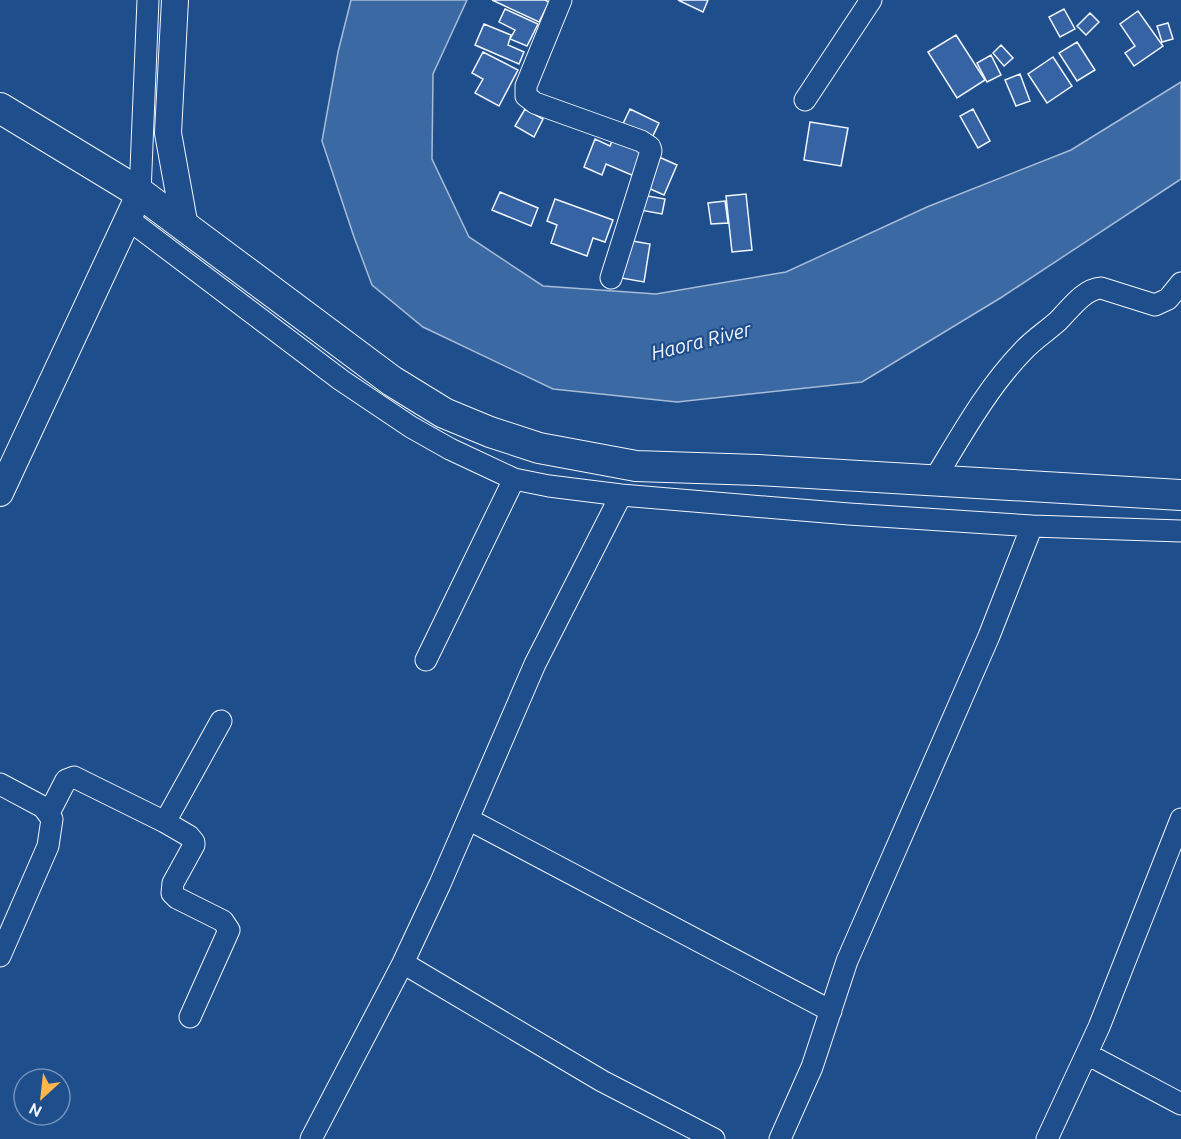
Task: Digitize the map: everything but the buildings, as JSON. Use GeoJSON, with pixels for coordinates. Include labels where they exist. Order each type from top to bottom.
{"type":"FeatureCollection","features":[{"type":"Feature","properties":{"kind":"main road"},"geometry":{"type":"LineString","coordinates":[[2,112],[134,206],[185,227],[392,381],[444,413],[490,432],[539,448],[636,465],[1181,495]]}},
{"type":"Feature","properties":{"kind":"street"},"geometry":{"type":"LineString","coordinates":[[0,493],[134,206],[148,0]]}},
{"type":"Feature","properties":{"kind":"street"},"geometry":{"type":"LineString","coordinates":[[175,0],[168,133],[185,227]]}},
{"type":"Feature","properties":{"kind":"street"},"geometry":{"type":"LineString","coordinates":[[561,0],[526,86],[526,96],[535,103],[641,141],[650,147],[651,151],[611,278]]}},
{"type":"Feature","properties":{"kind":"street"},"geometry":{"type":"LineString","coordinates":[[805,100],[872,0]]}},
{"type":"Feature","properties":{"kind":"street"},"geometry":{"type":"LineString","coordinates":[[134,206],[341,380],[411,427],[450,449],[514,478],[549,486],[621,495],[849,514],[1032,526],[1181,531]]}},
{"type":"Feature","properties":{"kind":"street"},"geometry":{"type":"LineString","coordinates":[[934,480],[1011,364],[1023,350],[1057,322],[1087,292],[1094,288],[1101,288],[1155,305],[1168,298],[1181,283]]}},
{"type":"Feature","properties":{"kind":"street"},"geometry":{"type":"LineString","coordinates":[[426,660],[514,478]]}},
{"type":"Feature","properties":{"kind":"street"},"geometry":{"type":"LineString","coordinates":[[311,1139],[402,963],[440,884],[535,664],[621,495]]}},
{"type":"Feature","properties":{"kind":"street"},"geometry":{"type":"LineString","coordinates":[[780,1139],[812,1067],[847,962],[989,636],[1032,526]]}},
{"type":"Feature","properties":{"kind":"street"},"geometry":{"type":"LineString","coordinates":[[165,822],[221,721]]}},
{"type":"Feature","properties":{"kind":"street"},"geometry":{"type":"LineString","coordinates":[[49,813],[66,780],[74,777],[165,822],[189,836],[194,842],[192,850],[173,883],[172,893],[177,898],[223,921],[229,930],[190,1017]]}},
{"type":"Feature","properties":{"kind":"street"},"geometry":{"type":"LineString","coordinates":[[0,784],[35,801],[49,813],[52,819],[48,846],[0,956]]}},
{"type":"Feature","properties":{"kind":"street"},"geometry":{"type":"LineString","coordinates":[[468,819],[831,1011]]}},
{"type":"Feature","properties":{"kind":"street"},"geometry":{"type":"LineString","coordinates":[[1047,1139],[1087,1054],[1180,824]]}},
{"type":"Feature","properties":{"kind":"street"},"geometry":{"type":"LineString","coordinates":[[402,963],[602,1081],[714,1139]]}},
{"type":"Feature","properties":{"kind":"street"},"geometry":{"type":"LineString","coordinates":[[1087,1054],[1181,1104]]}},
{"type":"Feature","properties":{"kind":"water","name":"Haora River"},"geometry":{"type":"Polygon","coordinates":[[[351,0],[467,0],[433,74],[432,159],[469,237],[543,286],[656,294],[786,272],[927,207],[1071,150],[1181,82],[1181,179],[1002,297],[862,382],[677,402],[553,389],[423,327],[372,285],[322,141],[338,52],[351,0]]]}}]}
